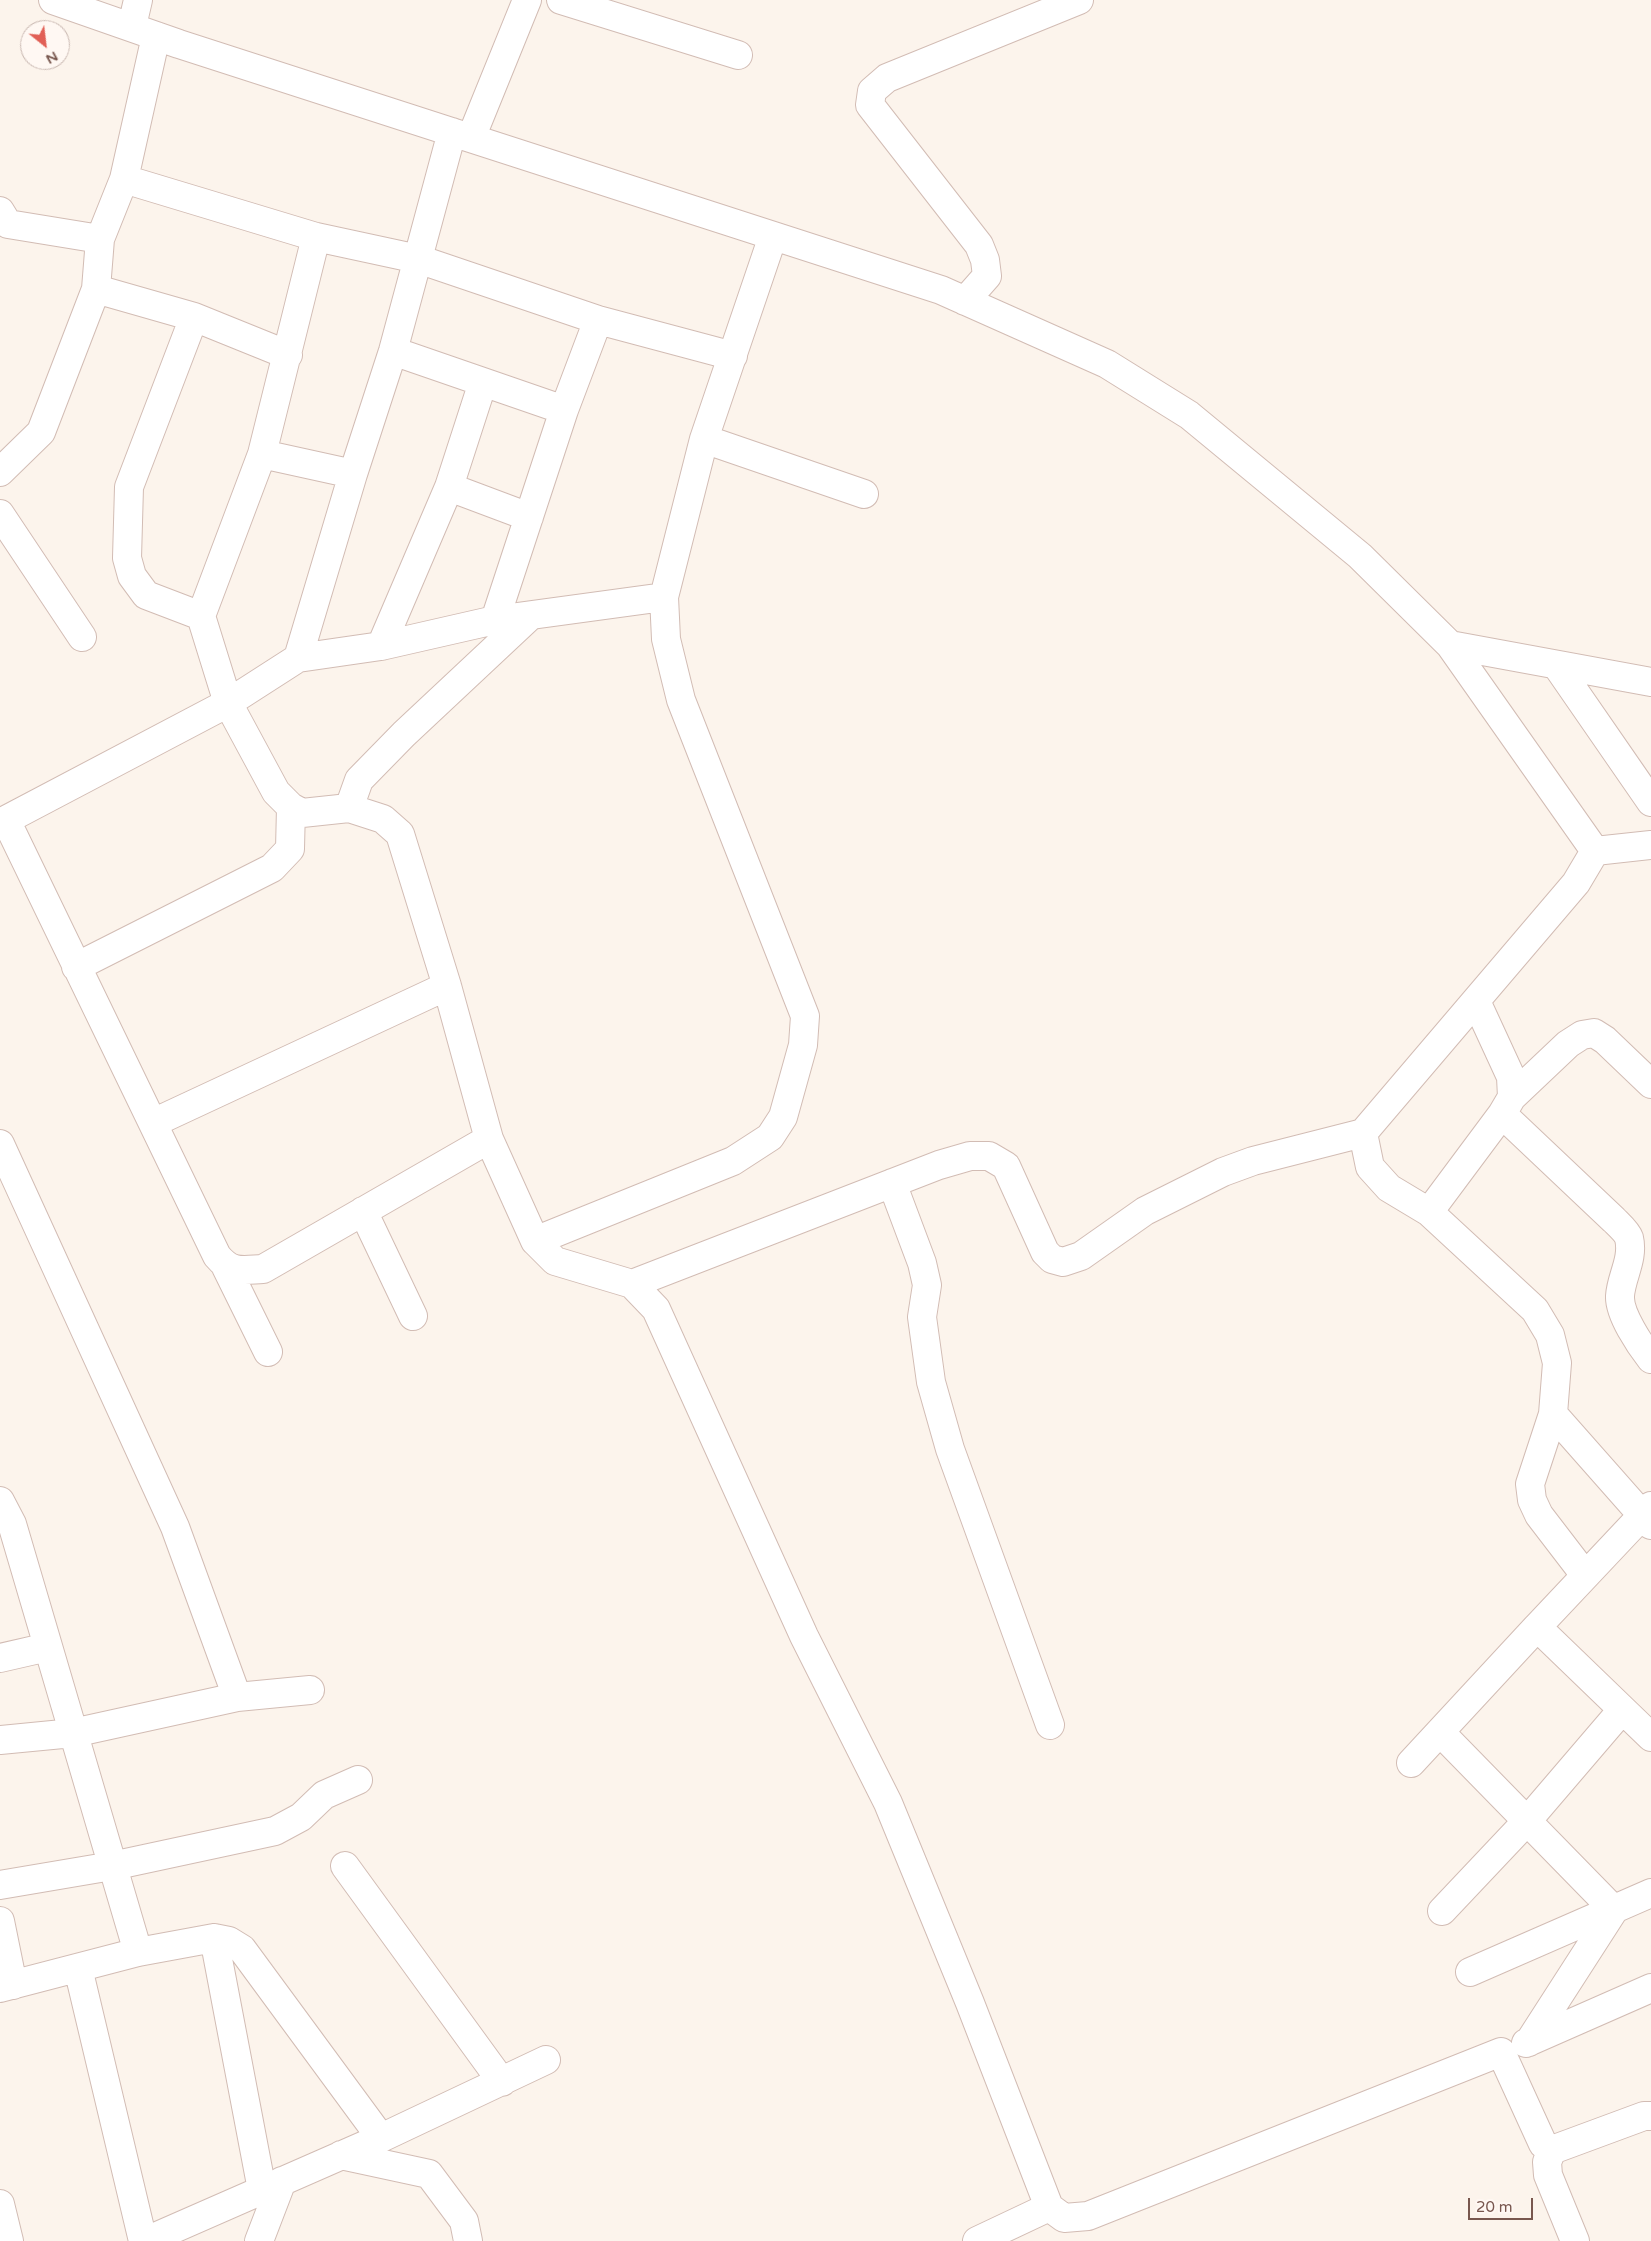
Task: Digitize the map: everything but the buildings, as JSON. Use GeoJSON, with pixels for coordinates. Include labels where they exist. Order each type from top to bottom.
{"type":"FeatureCollection","features":[{"type":"Feature","properties":{"kind":"street"},"geometry":{"type":"LineString","coordinates":[[53,0],[941,290],[1108,364],[1190,415],[1360,556],[1450,645],[1595,851]]}},
{"type":"Feature","properties":{"kind":"street"},"geometry":{"type":"LineString","coordinates":[[0,472],[41,432],[96,289],[100,239],[124,179],[144,31],[138,0]]}},
{"type":"Feature","properties":{"kind":"street"},"geometry":{"type":"LineString","coordinates":[[298,658],[353,474],[393,351],[418,259],[462,135],[527,0]]}},
{"type":"Feature","properties":{"kind":"street"},"geometry":{"type":"LineString","coordinates":[[561,0],[738,54]]}},
{"type":"Feature","properties":{"kind":"street"},"geometry":{"type":"LineString","coordinates":[[966,301],[987,276],[985,260],[978,245],[870,104],[872,91],[887,78],[1079,0]]}},
{"type":"Feature","properties":{"kind":"street"},"geometry":{"type":"LineString","coordinates":[[124,179],[316,236],[418,259],[598,320],[732,356]]}},
{"type":"Feature","properties":{"kind":"street"},"geometry":{"type":"LineString","coordinates":[[3,225],[100,239]]}},
{"type":"Feature","properties":{"kind":"street"},"geometry":{"type":"LineString","coordinates":[[316,236],[262,454],[201,616],[228,703],[276,792],[290,807],[302,813],[349,808],[383,819],[400,834],[447,986],[489,1139],[535,1241],[555,1261],[632,1284],[656,1309],[804,1636],[888,1803],[970,2003],[1049,2207],[1064,2218],[1088,2216],[1529,2042],[1651,1988]]}},
{"type":"Feature","properties":{"kind":"street"},"geometry":{"type":"LineString","coordinates":[[535,1241],[733,1161],[770,1137],[783,1117],[804,1045],[805,1016],[681,700],[666,639],[664,597],[704,439],[773,236]]}},
{"type":"Feature","properties":{"kind":"street"},"geometry":{"type":"LineString","coordinates":[[96,289],[194,317],[288,355]]}},
{"type":"Feature","properties":{"kind":"street"},"geometry":{"type":"LineString","coordinates":[[194,317],[129,487],[126,558],[132,576],[146,595],[201,616]]}},
{"type":"Feature","properties":{"kind":"street"},"geometry":{"type":"LineString","coordinates":[[495,620],[564,410],[598,320]]}},
{"type":"Feature","properties":{"kind":"street"},"geometry":{"type":"LineString","coordinates":[[393,351],[564,410]]}},
{"type":"Feature","properties":{"kind":"street"},"geometry":{"type":"LineString","coordinates":[[381,646],[449,487],[483,382]]}},
{"type":"Feature","properties":{"kind":"street"},"geometry":{"type":"LineString","coordinates":[[704,439],[864,494]]}},
{"type":"Feature","properties":{"kind":"street"},"geometry":{"type":"LineString","coordinates":[[262,454],[353,474]]}},
{"type":"Feature","properties":{"kind":"street"},"geometry":{"type":"LineString","coordinates":[[449,487],[529,517]]}},
{"type":"Feature","properties":{"kind":"street"},"geometry":{"type":"LineString","coordinates":[[0,514],[82,637]]}},
{"type":"Feature","properties":{"kind":"street"},"geometry":{"type":"LineString","coordinates":[[268,1352],[226,1267],[217,1256],[3,821],[228,703],[298,658],[381,646],[495,620],[664,597]]}},
{"type":"Feature","properties":{"kind":"street"},"geometry":{"type":"LineString","coordinates":[[349,808],[359,780],[404,734],[530,616]]}},
{"type":"Feature","properties":{"kind":"street"},"geometry":{"type":"LineString","coordinates":[[1450,645],[1651,682]]}},
{"type":"Feature","properties":{"kind":"street"},"geometry":{"type":"LineString","coordinates":[[1557,666],[1651,802]]}},
{"type":"Feature","properties":{"kind":"street"},"geometry":{"type":"LineString","coordinates":[[76,967],[272,868],[290,849],[290,807]]}},
{"type":"Feature","properties":{"kind":"street"},"geometry":{"type":"LineString","coordinates":[[1595,851],[1651,846]]}},
{"type":"Feature","properties":{"kind":"street"},"geometry":{"type":"LineString","coordinates":[[632,1284],[939,1165],[970,1156],[989,1156],[1006,1166],[1045,1252],[1052,1259],[1063,1262],[1080,1256],[1145,1211],[1223,1172],[1254,1161],[1363,1133],[1576,883],[1595,851]]}},
{"type":"Feature","properties":{"kind":"street"},"geometry":{"type":"LineString","coordinates":[[153,1123],[447,986]]}},
{"type":"Feature","properties":{"kind":"street"},"geometry":{"type":"LineString","coordinates":[[1476,1001],[1511,1076],[1507,1106]]}},
{"type":"Feature","properties":{"kind":"street"},"geometry":{"type":"LineString","coordinates":[[1429,1212],[1507,1106],[1568,1044],[1582,1035],[1594,1033],[1605,1040],[1651,1084]]}},
{"type":"Feature","properties":{"kind":"street"},"geometry":{"type":"LineString","coordinates":[[1507,1106],[1629,1237],[1630,1257],[1620,1296],[1621,1307],[1643,1349],[1651,1359]]}},
{"type":"Feature","properties":{"kind":"street"},"geometry":{"type":"LineString","coordinates":[[1363,1133],[1370,1167],[1389,1188],[1429,1212],[1534,1310],[1550,1334],[1557,1363],[1553,1414],[1530,1484],[1532,1500],[1539,1515],[1585,1575]]}},
{"type":"Feature","properties":{"kind":"street"},"geometry":{"type":"LineString","coordinates":[[226,1267],[239,1270],[264,1269],[489,1139]]}},
{"type":"Feature","properties":{"kind":"street"},"geometry":{"type":"LineString","coordinates":[[0,1144],[175,1527],[237,1697]]}},
{"type":"Feature","properties":{"kind":"street"},"geometry":{"type":"LineString","coordinates":[[892,1184],[922,1264],[926,1285],[922,1331],[931,1382],[950,1449],[1050,1725]]}},
{"type":"Feature","properties":{"kind":"street"},"geometry":{"type":"LineString","coordinates":[[363,1211],[413,1316]]}},
{"type":"Feature","properties":{"kind":"street"},"geometry":{"type":"LineString","coordinates":[[1411,1763],[1585,1575],[1648,1516],[1553,1414]]}},
{"type":"Feature","properties":{"kind":"street"},"geometry":{"type":"LineString","coordinates":[[0,1500],[12,1524],[138,1952]]}},
{"type":"Feature","properties":{"kind":"street"},"geometry":{"type":"LineString","coordinates":[[1537,1627],[1651,1736]]}},
{"type":"Feature","properties":{"kind":"street"},"geometry":{"type":"LineString","coordinates":[[0,1658],[48,1647]]}},
{"type":"Feature","properties":{"kind":"street"},"geometry":{"type":"LineString","coordinates":[[0,1740],[73,1733],[237,1697],[310,1690]]}},
{"type":"Feature","properties":{"kind":"street"},"geometry":{"type":"LineString","coordinates":[[1442,1912],[1527,1821],[1622,1710]]}},
{"type":"Feature","properties":{"kind":"street"},"geometry":{"type":"LineString","coordinates":[[1440,1732],[1614,1910]]}},
{"type":"Feature","properties":{"kind":"street"},"geometry":{"type":"LineString","coordinates":[[0,1885],[112,1866],[275,1831],[302,1817],[324,1795],[358,1780]]}},
{"type":"Feature","properties":{"kind":"street"},"geometry":{"type":"LineString","coordinates":[[345,1866],[502,2082]]}},
{"type":"Feature","properties":{"kind":"street"},"geometry":{"type":"LineString","coordinates":[[1470,1972],[1651,1893]]}},
{"type":"Feature","properties":{"kind":"street"},"geometry":{"type":"LineString","coordinates":[[1529,2042],[1614,1910]]}},
{"type":"Feature","properties":{"kind":"street"},"geometry":{"type":"LineString","coordinates":[[0,1921],[6,1987],[138,1952],[214,1938],[229,1941],[242,1949],[381,2138]]}},
{"type":"Feature","properties":{"kind":"street"},"geometry":{"type":"LineString","coordinates":[[214,1938],[272,2186],[259,2241]]}},
{"type":"Feature","properties":{"kind":"street"},"geometry":{"type":"LineString","coordinates":[[78,1968],[144,2241],[381,2138],[546,2060]]}},
{"type":"Feature","properties":{"kind":"street"},"geometry":{"type":"LineString","coordinates":[[1501,2052],[1543,2144],[1552,2150]]}},
{"type":"Feature","properties":{"kind":"street"},"geometry":{"type":"LineString","coordinates":[[1552,2150],[1644,2116],[1651,2116]]}},
{"type":"Feature","properties":{"kind":"street"},"geometry":{"type":"LineString","coordinates":[[1552,2150],[1546,2169],[1576,2241]]}},
{"type":"Feature","properties":{"kind":"street"},"geometry":{"type":"LineString","coordinates":[[342,2155],[429,2174],[464,2220],[468,2241]]}},
{"type":"Feature","properties":{"kind":"street"},"geometry":{"type":"LineString","coordinates":[[0,2204],[9,2241]]}},
{"type":"Feature","properties":{"kind":"street"},"geometry":{"type":"LineString","coordinates":[[977,2241],[1049,2207]]}}]}
